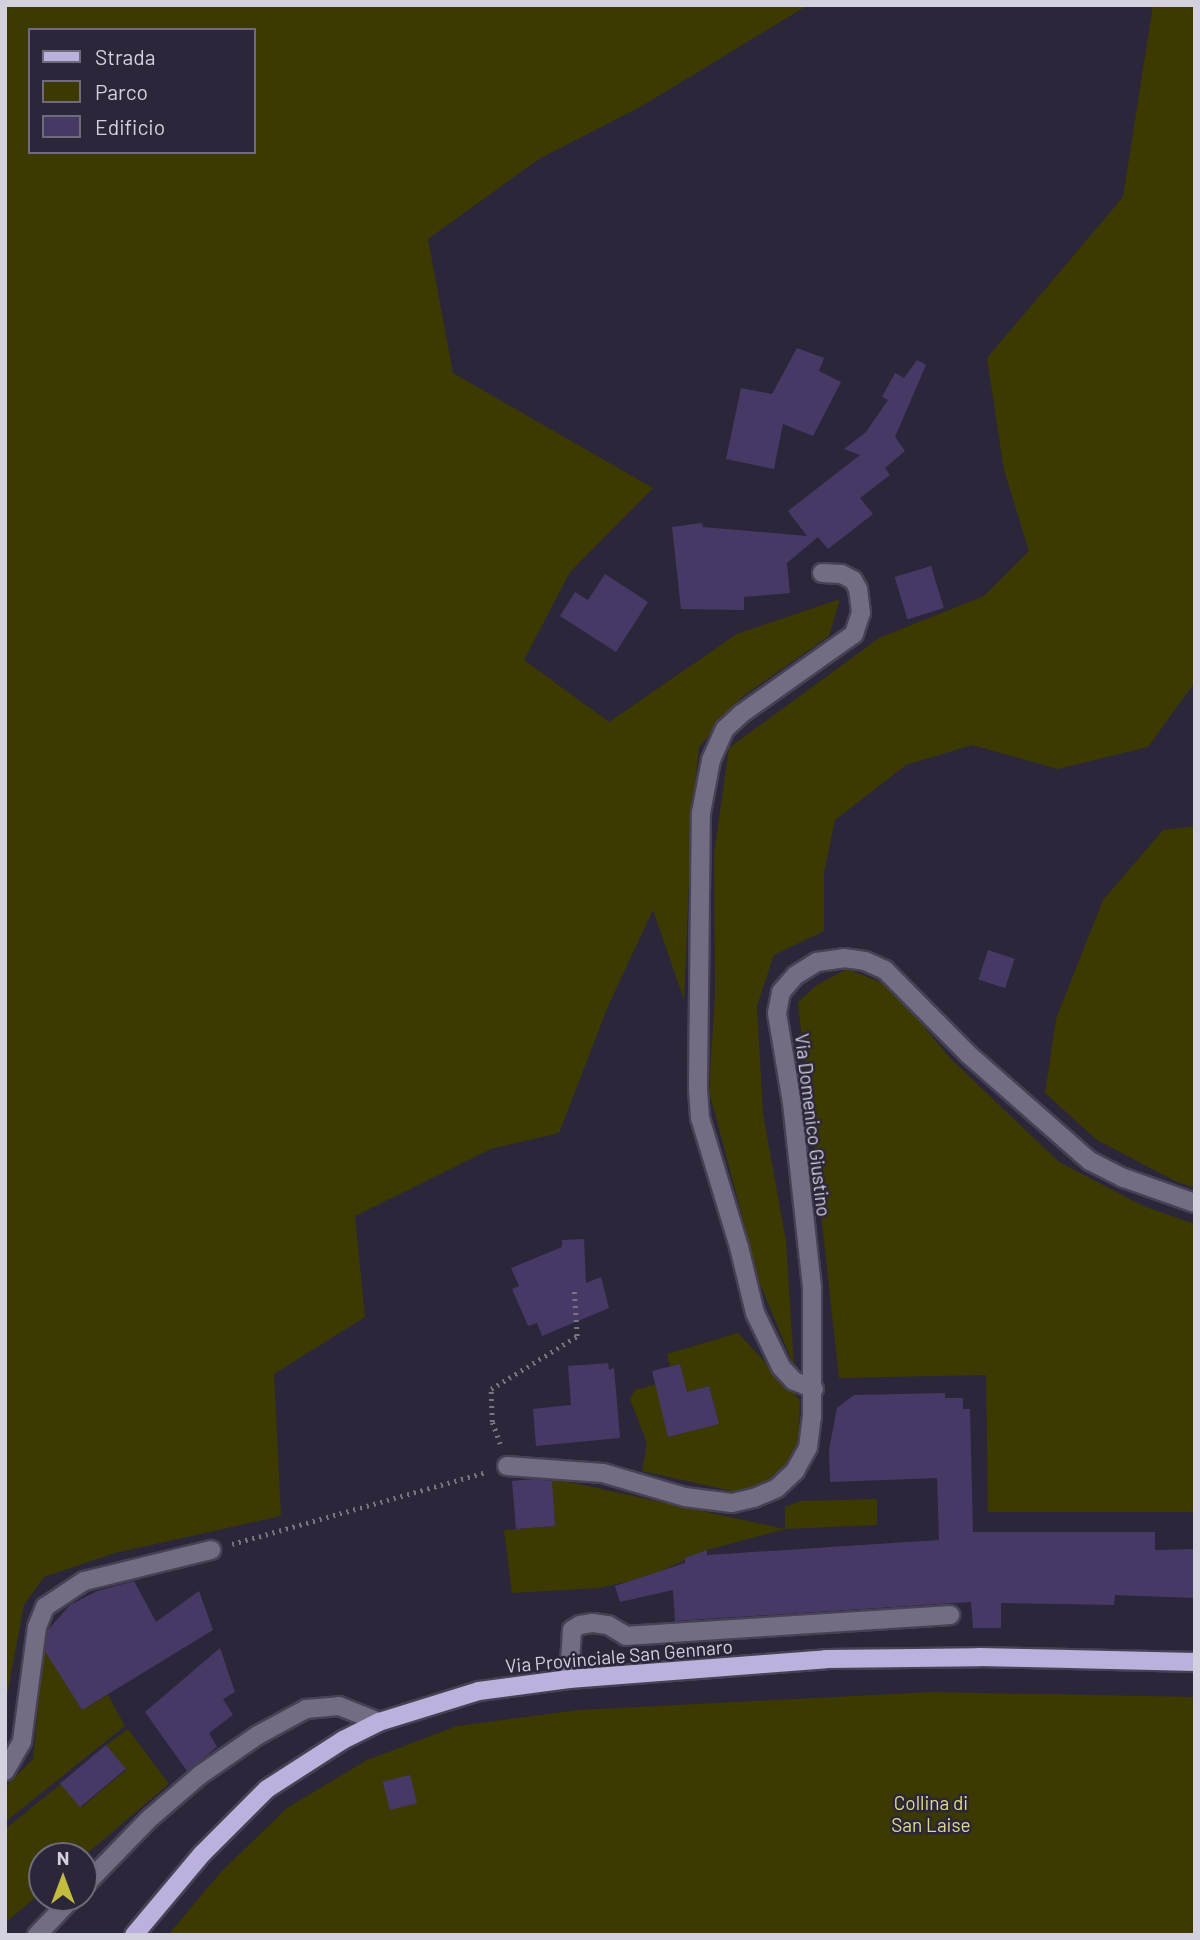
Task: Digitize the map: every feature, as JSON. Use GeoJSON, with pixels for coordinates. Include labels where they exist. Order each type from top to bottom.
{"type":"FeatureCollection","features":[{"type":"Feature","properties":{"kind":"main road","name":"Via Provinciale San Gennaro"},"geometry":{"type":"LineString","coordinates":[[134,1935],[202,1854],[267,1789],[343,1740],[379,1722],[479,1691],[569,1679],[883,1657],[1195,1662]]}},
{"type":"Feature","properties":{"kind":"lane"},"geometry":{"type":"LineString","coordinates":[[814,1389],[794,1381],[781,1367],[755,1313],[739,1247],[699,1118],[698,1087],[701,813],[711,760],[725,729],[741,714],[854,634],[861,613],[858,589],[853,580],[841,574],[822,573]]}},
{"type":"Feature","properties":{"kind":"lane","name":"Via Domenico Giustino"},"geometry":{"type":"LineString","coordinates":[[507,1466],[603,1473],[709,1501],[732,1503],[754,1498],[776,1488],[795,1471],[808,1448],[814,1389],[812,1287],[792,1103],[777,1013],[781,992],[796,975],[817,962],[844,958],[865,961],[885,970],[968,1054],[1090,1161],[1124,1178],[1195,1203]]}},
{"type":"Feature","properties":{"kind":"lane"},"geometry":{"type":"LineString","coordinates":[[5,1771],[22,1741],[37,1627],[45,1607],[84,1581],[211,1550]]}},
{"type":"Feature","properties":{"kind":"lane"},"geometry":{"type":"LineString","coordinates":[[569,1679],[572,1630],[579,1625],[608,1625],[626,1636],[950,1615]]}},
{"type":"Feature","properties":{"kind":"lane"},"geometry":{"type":"LineString","coordinates":[[98,1871],[149,1819],[200,1775],[258,1735],[306,1709],[339,1706],[379,1722]]}},
{"type":"Feature","properties":{"kind":"lane"},"geometry":{"type":"LineString","coordinates":[[37,1935],[59,1912]]}},
{"type":"Feature","properties":{"kind":"path"},"geometry":{"type":"LineString","coordinates":[[211,1550],[507,1466],[492,1422],[491,1389],[577,1336],[574,1291]]}},
{"type":"Feature","properties":{"kind":"green space"},"geometry":{"type":"Polygon","coordinates":[[[5,5],[808,5],[642,106],[539,159],[428,239],[453,373],[653,488],[570,572],[524,660],[609,722],[737,634],[840,599],[829,636],[742,697],[699,747],[692,815],[684,1000],[653,910],[609,1004],[559,1133],[491,1149],[355,1216],[365,1317],[274,1374],[281,1516],[115,1553],[44,1577],[24,1605],[5,1706],[5,5]]]}},
{"type":"Feature","properties":{"kind":"green space"},"geometry":{"type":"Polygon","coordinates":[[[1153,5],[1195,5],[1195,682],[1148,747],[1058,769],[972,745],[906,765],[835,820],[824,873],[824,931],[774,955],[757,1006],[763,1114],[786,1241],[794,1366],[760,1284],[709,1091],[715,994],[714,855],[729,748],[879,638],[984,596],[1029,551],[1004,470],[987,358],[1123,197],[1153,5]]]}},
{"type":"Feature","properties":{"kind":"green space"},"geometry":{"type":"Polygon","coordinates":[[[1195,826],[1195,1188],[1175,1181],[1097,1140],[1045,1093],[1056,1019],[1103,900],[1163,830],[1195,826]]]}},
{"type":"Feature","properties":{"kind":"green space"},"geometry":{"type":"Polygon","coordinates":[[[847,969],[890,986],[950,1058],[1059,1162],[1143,1206],[1195,1224],[1195,1512],[988,1512],[986,1375],[839,1378],[798,1002],[817,985],[847,969]]]}},
{"type":"Feature","properties":{"kind":"green space"},"geometry":{"type":"Polygon","coordinates":[[[738,1333],[800,1400],[798,1453],[781,1476],[758,1490],[736,1492],[642,1471],[647,1443],[630,1399],[635,1390],[683,1377],[680,1364],[670,1366],[667,1354],[738,1333]],[[709,1386],[670,1396],[668,1437],[719,1424],[709,1386]]]}},
{"type":"Feature","properties":{"kind":"green space"},"geometry":{"type":"Polygon","coordinates":[[[551,1478],[785,1529],[707,1550],[661,1571],[630,1581],[599,1588],[512,1593],[504,1530],[555,1526],[551,1478]]]}},
{"type":"Feature","properties":{"kind":"green space"},"geometry":{"type":"Polygon","coordinates":[[[877,1499],[877,1525],[785,1529],[785,1507],[801,1501],[877,1499]]]}},
{"type":"Feature","properties":{"kind":"green space"},"geometry":{"type":"Polygon","coordinates":[[[44,1648],[82,1710],[108,1695],[125,1726],[5,1822],[5,1787],[33,1759],[44,1648]]]}},
{"type":"Feature","properties":{"kind":"green space","name":"Collina di San Laise"},"geometry":{"type":"Polygon","coordinates":[[[932,1692],[1195,1697],[1195,1935],[168,1935],[221,1872],[287,1808],[367,1760],[457,1726],[579,1710],[932,1692]]]}},
{"type":"Feature","properties":{"kind":"green space"},"geometry":{"type":"Polygon","coordinates":[[[128,1729],[169,1784],[98,1844],[98,1842],[28,1842],[28,1904],[5,1923],[5,1829],[61,1784],[82,1807],[126,1770],[106,1745],[128,1729]]]}},
{"type":"Feature","properties":{"kind":"building"},"geometry":{"type":"Polygon","coordinates":[[[797,348],[824,358],[819,371],[841,382],[813,436],[783,424],[774,469],[726,459],[741,388],[772,394],[797,348]]]}},
{"type":"Feature","properties":{"kind":"building"},"geometry":{"type":"Polygon","coordinates":[[[917,360],[926,365],[895,437],[905,451],[885,468],[890,475],[860,498],[873,514],[828,549],[818,537],[787,563],[790,593],[744,597],[744,610],[681,609],[672,527],[702,523],[703,527],[807,536],[788,511],[860,455],[844,449],[866,432],[888,400],[882,397],[895,373],[904,378],[917,360]]]}},
{"type":"Feature","properties":{"kind":"building"},"geometry":{"type":"Polygon","coordinates":[[[931,566],[944,608],[908,619],[895,577],[931,566]]]}},
{"type":"Feature","properties":{"kind":"building"},"geometry":{"type":"Polygon","coordinates":[[[605,574],[648,602],[616,652],[560,616],[575,592],[588,600],[605,574]]]}},
{"type":"Feature","properties":{"kind":"building"},"geometry":{"type":"Polygon","coordinates":[[[988,950],[1015,959],[1005,988],[978,979],[988,950]]]}},
{"type":"Feature","properties":{"kind":"building"},"geometry":{"type":"Polygon","coordinates":[[[584,1239],[586,1283],[601,1277],[609,1308],[542,1336],[537,1323],[528,1326],[512,1289],[519,1286],[511,1268],[562,1247],[562,1240],[584,1239]]]}},
{"type":"Feature","properties":{"kind":"building"},"geometry":{"type":"Polygon","coordinates":[[[608,1363],[609,1370],[614,1368],[620,1438],[536,1446],[533,1409],[571,1405],[568,1366],[608,1363]]]}},
{"type":"Feature","properties":{"kind":"building"},"geometry":{"type":"Polygon","coordinates":[[[680,1364],[687,1392],[709,1386],[719,1424],[668,1437],[652,1371],[680,1364]]]}},
{"type":"Feature","properties":{"kind":"building"},"geometry":{"type":"Polygon","coordinates":[[[945,1393],[945,1398],[963,1398],[963,1409],[970,1409],[973,1532],[1155,1532],[1155,1550],[1195,1549],[1195,1598],[1115,1595],[1114,1605],[1001,1603],[1001,1628],[973,1628],[971,1602],[675,1621],[673,1590],[620,1602],[615,1586],[685,1563],[685,1558],[707,1550],[707,1555],[939,1540],[937,1478],[830,1482],[829,1450],[837,1408],[854,1395],[945,1393]]]}},
{"type":"Feature","properties":{"kind":"building"},"geometry":{"type":"Polygon","coordinates":[[[512,1481],[552,1481],[555,1526],[516,1529],[512,1481]]]}},
{"type":"Feature","properties":{"kind":"building"},"geometry":{"type":"Polygon","coordinates":[[[134,1581],[156,1622],[199,1591],[213,1630],[82,1710],[45,1651],[48,1630],[70,1605],[97,1591],[134,1581]]]}},
{"type":"Feature","properties":{"kind":"building"},"geometry":{"type":"Polygon","coordinates":[[[220,1648],[235,1692],[223,1699],[233,1715],[209,1733],[217,1747],[187,1771],[145,1712],[220,1648]]]}},
{"type":"Feature","properties":{"kind":"building"},"geometry":{"type":"Polygon","coordinates":[[[106,1745],[126,1769],[80,1807],[60,1784],[106,1745]]]}},
{"type":"Feature","properties":{"kind":"building"},"geometry":{"type":"Polygon","coordinates":[[[410,1775],[417,1803],[390,1810],[383,1782],[410,1775]]]}}]}
